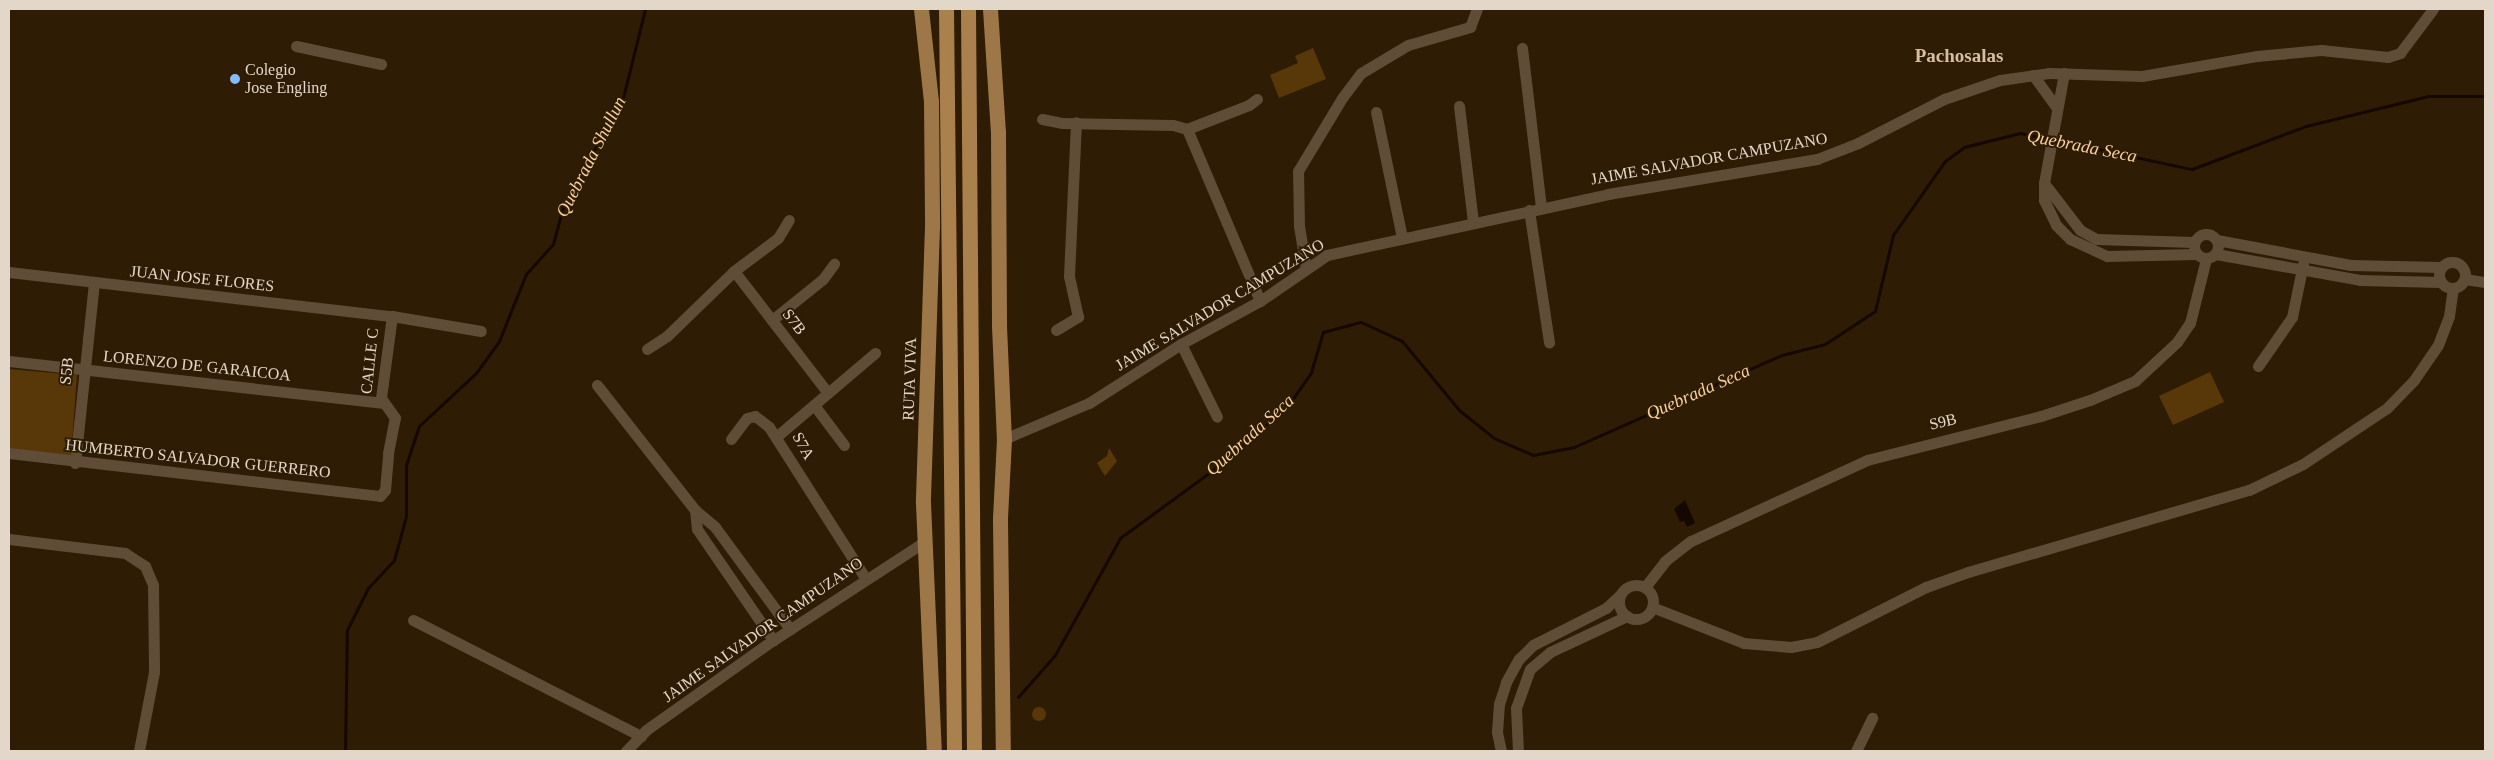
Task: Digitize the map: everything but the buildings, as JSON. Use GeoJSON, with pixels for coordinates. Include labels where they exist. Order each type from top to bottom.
{"type":"FeatureCollection","features":[{"type":"Feature","properties":{"kind":"highway"},"geometry":{"type":"LineString","coordinates":[[946,9],[954,751]]}},
{"type":"Feature","properties":{"kind":"highway"},"geometry":{"type":"LineString","coordinates":[[968,9],[974,751]]}},
{"type":"Feature","properties":{"kind":"main road","name":"RUTA VIVA"},"geometry":{"type":"LineString","coordinates":[[921,9],[931,101],[932,199],[924,542],[934,751]]}},
{"type":"Feature","properties":{"kind":"main road"},"geometry":{"type":"LineString","coordinates":[[990,9],[998,132],[999,326],[1004,439],[1000,519],[1003,751]]}},
{"type":"Feature","properties":{"kind":"street"},"geometry":{"type":"LineString","coordinates":[[1306,269],[1299,226],[1298,171],[1342,98],[1361,72],[1408,44],[1470,27],[1477,9]]}},
{"type":"Feature","properties":{"kind":"street","name":"JAIME SALVADOR CAMPUZANO"},"geometry":{"type":"LineString","coordinates":[[1004,439],[1089,402],[1181,344],[1260,301],[1327,255],[1535,209],[1817,159],[1858,143],[1944,99],[2000,80],[2064,73],[2142,76],[2257,56],[2321,50],[2388,57],[2400,53],[2433,9]]}},
{"type":"Feature","properties":{"kind":"street"},"geometry":{"type":"LineString","coordinates":[[296,46],[381,64]]}},
{"type":"Feature","properties":{"kind":"street"},"geometry":{"type":"LineString","coordinates":[[1522,48],[1535,209],[1549,342]]}},
{"type":"Feature","properties":{"kind":"street"},"geometry":{"type":"LineString","coordinates":[[2064,73],[2045,169],[2044,200],[2052,219],[2070,239],[2088,250],[2106,256],[2203,252],[2360,280],[2440,282],[2453,289]]}},
{"type":"Feature","properties":{"kind":"street"},"geometry":{"type":"LineString","coordinates":[[2033,75],[2056,111]]}},
{"type":"Feature","properties":{"kind":"street"},"geometry":{"type":"LineString","coordinates":[[1042,118],[1076,122],[1173,125],[1187,129],[1249,105],[1257,98]]}},
{"type":"Feature","properties":{"kind":"street"},"geometry":{"type":"LineString","coordinates":[[1459,106],[1473,222]]}},
{"type":"Feature","properties":{"kind":"street"},"geometry":{"type":"LineString","coordinates":[[1376,112],[1402,237]]}},
{"type":"Feature","properties":{"kind":"street"},"geometry":{"type":"LineString","coordinates":[[1056,330],[1078,317],[1069,276],[1076,122]]}},
{"type":"Feature","properties":{"kind":"street"},"geometry":{"type":"LineString","coordinates":[[1187,129],[1260,301]]}},
{"type":"Feature","properties":{"kind":"street"},"geometry":{"type":"LineString","coordinates":[[647,349],[667,336],[734,271],[778,238],[790,220]]}},
{"type":"Feature","properties":{"kind":"street"},"geometry":{"type":"LineString","coordinates":[[2203,252],[2202,234],[2208,234],[2217,240],[2351,265],[2440,267],[2451,261],[2457,262],[2463,266],[2465,278]]}},
{"type":"Feature","properties":{"kind":"street","name":"S9B"},"geometry":{"type":"LineString","coordinates":[[1645,587],[1664,561],[1691,541],[1867,460],[2041,416],[2090,400],[2135,380],[2177,342],[2190,323],[2203,252],[2217,240]]}},
{"type":"Feature","properties":{"kind":"street"},"geometry":{"type":"LineString","coordinates":[[2258,366],[2292,316],[2301,271],[2306,258]]}},
{"type":"Feature","properties":{"kind":"street"},"geometry":{"type":"LineString","coordinates":[[772,320],[823,279],[834,264]]}},
{"type":"Feature","properties":{"kind":"street"},"geometry":{"type":"LineString","coordinates":[[2440,267],[2440,282]]}},
{"type":"Feature","properties":{"kind":"street","name":"S7B"},"geometry":{"type":"LineString","coordinates":[[734,271],[828,393]]}},
{"type":"Feature","properties":{"kind":"street","name":"JUAN JOSE FLORES"},"geometry":{"type":"LineString","coordinates":[[9,272],[392,316],[481,331]]}},
{"type":"Feature","properties":{"kind":"street"},"geometry":{"type":"LineString","coordinates":[[1652,607],[1744,643],[1791,647],[1818,642],[1899,600],[1960,575],[2249,490],[2303,464],[2387,408],[2414,380],[2438,344],[2449,316],[2453,289],[2465,278]]}},
{"type":"Feature","properties":{"kind":"street"},"geometry":{"type":"LineString","coordinates":[[2465,278],[2485,282]]}},
{"type":"Feature","properties":{"kind":"street","name":"S5B"},"geometry":{"type":"LineString","coordinates":[[75,463],[83,370],[94,283]]}},
{"type":"Feature","properties":{"kind":"street","name":"CALLE C"},"geometry":{"type":"LineString","coordinates":[[384,493],[395,418],[382,403],[392,316]]}},
{"type":"Feature","properties":{"kind":"street"},"geometry":{"type":"LineString","coordinates":[[1181,344],[1217,417]]}},
{"type":"Feature","properties":{"kind":"street","name":"S7A"},"geometry":{"type":"LineString","coordinates":[[866,579],[776,438],[875,353]]}},
{"type":"Feature","properties":{"kind":"street","name":"LORENZO DE GARAICOA"},"geometry":{"type":"LineString","coordinates":[[9,361],[382,403]]}},
{"type":"Feature","properties":{"kind":"street"},"geometry":{"type":"LineString","coordinates":[[597,385],[695,510],[715,528],[790,629]]}},
{"type":"Feature","properties":{"kind":"street"},"geometry":{"type":"LineString","coordinates":[[814,405],[844,445]]}},
{"type":"Feature","properties":{"kind":"street"},"geometry":{"type":"LineString","coordinates":[[731,439],[747,418],[755,416],[765,423],[776,438]]}},
{"type":"Feature","properties":{"kind":"street","name":"HUMBERTO SALVADOR GUERRERO"},"geometry":{"type":"LineString","coordinates":[[9,453],[75,463],[380,496],[384,493]]}},
{"type":"Feature","properties":{"kind":"street"},"geometry":{"type":"LineString","coordinates":[[695,510],[697,529],[774,640]]}},
{"type":"Feature","properties":{"kind":"street"},"geometry":{"type":"LineString","coordinates":[[9,539],[125,552],[144,566],[153,585],[154,672],[139,751]]}},
{"type":"Feature","properties":{"kind":"street","name":"JAIME SALVADOR CAMPUZANO"},"geometry":{"type":"LineString","coordinates":[[626,751],[641,736],[774,640],[924,542]]}},
{"type":"Feature","properties":{"kind":"street"},"geometry":{"type":"LineString","coordinates":[[1501,751],[1497,732],[1499,704],[1506,682],[1520,659],[1533,645],[1606,608],[1628,586],[1645,587],[1653,600],[1652,607],[1639,618],[1627,616],[1550,652],[1530,669],[1516,708],[1518,751]]}},
{"type":"Feature","properties":{"kind":"street"},"geometry":{"type":"LineString","coordinates":[[1620,595],[1620,607],[1627,616]]}},
{"type":"Feature","properties":{"kind":"street"},"geometry":{"type":"LineString","coordinates":[[413,620],[641,736]]}},
{"type":"Feature","properties":{"kind":"street"},"geometry":{"type":"LineString","coordinates":[[1856,751],[1872,718]]}},
{"type":"Feature","properties":{"kind":"shaded area"},"geometry":{"type":"Polygon","coordinates":[[[1313,48],[1326,79],[1279,98],[1270,75],[1298,63],[1295,56],[1313,48]]]}},
{"type":"Feature","properties":{"kind":"shaded area"},"geometry":{"type":"Polygon","coordinates":[[[9,369],[77,375],[71,457],[9,448],[9,369]]]}},
{"type":"Feature","properties":{"kind":"shaded area"},"geometry":{"type":"Polygon","coordinates":[[[2210,372],[2224,402],[2173,425],[2159,396],[2210,372]]]}},
{"type":"Feature","properties":{"kind":"shaded area"},"geometry":{"type":"Polygon","coordinates":[[[1109,448],[1117,461],[1105,476],[1097,463],[1107,456],[1109,448]]]}},
{"type":"Feature","properties":{"kind":"shaded area"},"geometry":{"type":"Polygon","coordinates":[[[1685,500],[1695,523],[1687,527],[1684,521],[1680,522],[1674,509],[1685,500]]]}},
{"type":"Feature","properties":{"kind":"shaded area"},"geometry":{"type":"Polygon","coordinates":[[[1039,707],[1044,709],[1046,714],[1044,719],[1039,721],[1034,719],[1032,714],[1034,709],[1039,707]]]}},
{"type":"Feature","properties":{"kind":"waterway","name":"Quebrada Shullun"},"geometry":{"type":"LineString","coordinates":[[345,751],[347,630],[368,588],[394,560],[406,516],[406,465],[419,426],[476,373],[499,341],[526,274],[553,244],[563,206],[623,98],[645,9]]}},
{"type":"Feature","properties":{"kind":"waterway","name":"Quebrada Seca"},"geometry":{"type":"LineString","coordinates":[[2055,140],[2192,169],[2306,126],[2428,96],[2485,96]]}},
{"type":"Feature","properties":{"kind":"waterway","name":"Quebrada Seca"},"geometry":{"type":"LineString","coordinates":[[1018,697],[1055,655],[1120,538],[1228,459],[1289,404],[1311,372],[1323,332],[1361,322],[1402,341],[1459,410],[1494,438],[1533,455],[1574,447],[1782,355],[1825,344],[1875,311],[1893,235],[1945,161],[1964,147],[2020,133],[2049,139]]}},
{"type":"Feature","properties":{"kind":"place","name":"Colegio Jose Engling"},"geometry":{"type":"Point","coordinates":[235,79]}},
{"type":"Feature","properties":{"kind":"district","name":"Pachosalas"},"geometry":{"type":"Point","coordinates":[1959,56]}}]}
